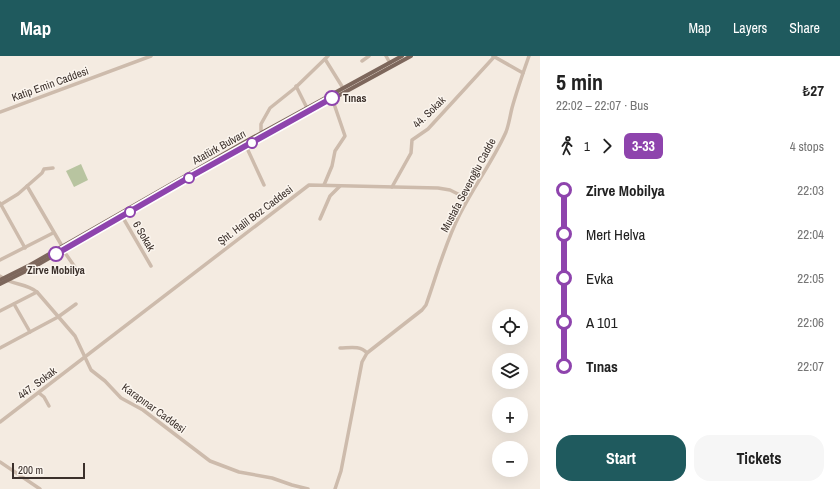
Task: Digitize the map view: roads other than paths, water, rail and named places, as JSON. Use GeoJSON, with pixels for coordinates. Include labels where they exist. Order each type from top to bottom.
{"type":"FeatureCollection","features":[{"type":"Feature","properties":{"kind":"main road","name":"Atatürk Bulvarı"},"geometry":{"type":"LineString","coordinates":[[0,284],[2,279],[17,274],[307,108],[402,56]]}},
{"type":"Feature","properties":{"kind":"main road","name":"Atatürk Bulvarı"},"geometry":{"type":"LineString","coordinates":[[63,248],[246,146],[262,135],[411,56]]}},
{"type":"Feature","properties":{"kind":"street","name":"Katip Emin Caddesi"},"geometry":{"type":"LineString","coordinates":[[0,112],[151,56]]}},
{"type":"Feature","properties":{"kind":"street"},"geometry":{"type":"LineString","coordinates":[[262,135],[260,130],[261,124],[270,108],[328,56]]}},
{"type":"Feature","properties":{"kind":"street"},"geometry":{"type":"LineString","coordinates":[[362,61],[369,56]]}},
{"type":"Feature","properties":{"kind":"street"},"geometry":{"type":"LineString","coordinates":[[386,56],[390,63]]}},
{"type":"Feature","properties":{"kind":"street"},"geometry":{"type":"LineString","coordinates":[[493,56],[524,73]]}},
{"type":"Feature","properties":{"kind":"street","name":"44. Sokak"},"geometry":{"type":"LineString","coordinates":[[392,187],[412,154],[412,140],[428,129],[493,56]]}},
{"type":"Feature","properties":{"kind":"street","name":"Mustafa Severoğlu Cadde"},"geometry":{"type":"LineString","coordinates":[[366,353],[422,310],[426,305],[445,247],[468,199],[483,177],[507,130],[512,108],[529,56]]}},
{"type":"Feature","properties":{"kind":"street"},"geometry":{"type":"LineString","coordinates":[[325,59],[343,88]]}},
{"type":"Feature","properties":{"kind":"street"},"geometry":{"type":"LineString","coordinates":[[296,86],[307,108]]}},
{"type":"Feature","properties":{"kind":"street"},"geometry":{"type":"LineString","coordinates":[[324,186],[332,166],[335,151],[345,136],[332,98]]}},
{"type":"Feature","properties":{"kind":"street"},"geometry":{"type":"LineString","coordinates":[[246,146],[264,185]]}},
{"type":"Feature","properties":{"kind":"street"},"geometry":{"type":"LineString","coordinates":[[25,248],[0,204],[18,194],[44,169],[53,168]]}},
{"type":"Feature","properties":{"kind":"street"},"geometry":{"type":"LineString","coordinates":[[27,186],[77,270]]}},
{"type":"Feature","properties":{"kind":"street","name":"Şht. Halil Boz Caddesi"},"geometry":{"type":"LineString","coordinates":[[85,358],[309,186],[438,188],[450,190],[468,199]]}},
{"type":"Feature","properties":{"kind":"street"},"geometry":{"type":"LineString","coordinates":[[320,219],[330,196],[340,186]]}},
{"type":"Feature","properties":{"kind":"street","name":"6 Sokak"},"geometry":{"type":"LineString","coordinates":[[122,216],[151,266]]}},
{"type":"Feature","properties":{"kind":"street"},"geometry":{"type":"LineString","coordinates":[[0,260],[54,233]]}},
{"type":"Feature","properties":{"kind":"street"},"geometry":{"type":"LineString","coordinates":[[17,274],[21,285]]}},
{"type":"Feature","properties":{"kind":"street","name":"Karapınar Caddesi"},"geometry":{"type":"LineString","coordinates":[[2,279],[32,288],[37,292],[75,336],[91,370],[105,381],[121,398],[143,410],[210,461],[239,472],[272,478],[308,489]]}},
{"type":"Feature","properties":{"kind":"street"},"geometry":{"type":"LineString","coordinates":[[0,311],[37,292]]}},
{"type":"Feature","properties":{"kind":"street"},"geometry":{"type":"LineString","coordinates":[[14,304],[30,332]]}},
{"type":"Feature","properties":{"kind":"street"},"geometry":{"type":"LineString","coordinates":[[0,348],[58,317],[76,304]]}},
{"type":"Feature","properties":{"kind":"street"},"geometry":{"type":"LineString","coordinates":[[335,489],[341,471],[357,383],[362,362],[366,353],[363,349],[358,348],[340,348]]}},
{"type":"Feature","properties":{"kind":"street","name":"447. Sokak"},"geometry":{"type":"LineString","coordinates":[[0,422],[85,358]]}},
{"type":"Feature","properties":{"kind":"street"},"geometry":{"type":"LineString","coordinates":[[39,393],[44,397],[49,406]]}},
{"type":"Feature","properties":{"kind":"street"},"geometry":{"type":"LineString","coordinates":[[0,462],[40,489]]}},
{"type":"Feature","properties":{"kind":"place","name":"Tınas"},"geometry":{"type":"Point","coordinates":[332,98]}},
{"type":"Feature","properties":{"kind":"place","name":"Zirve Mobilya"},"geometry":{"type":"Point","coordinates":[56,254]}}]}
